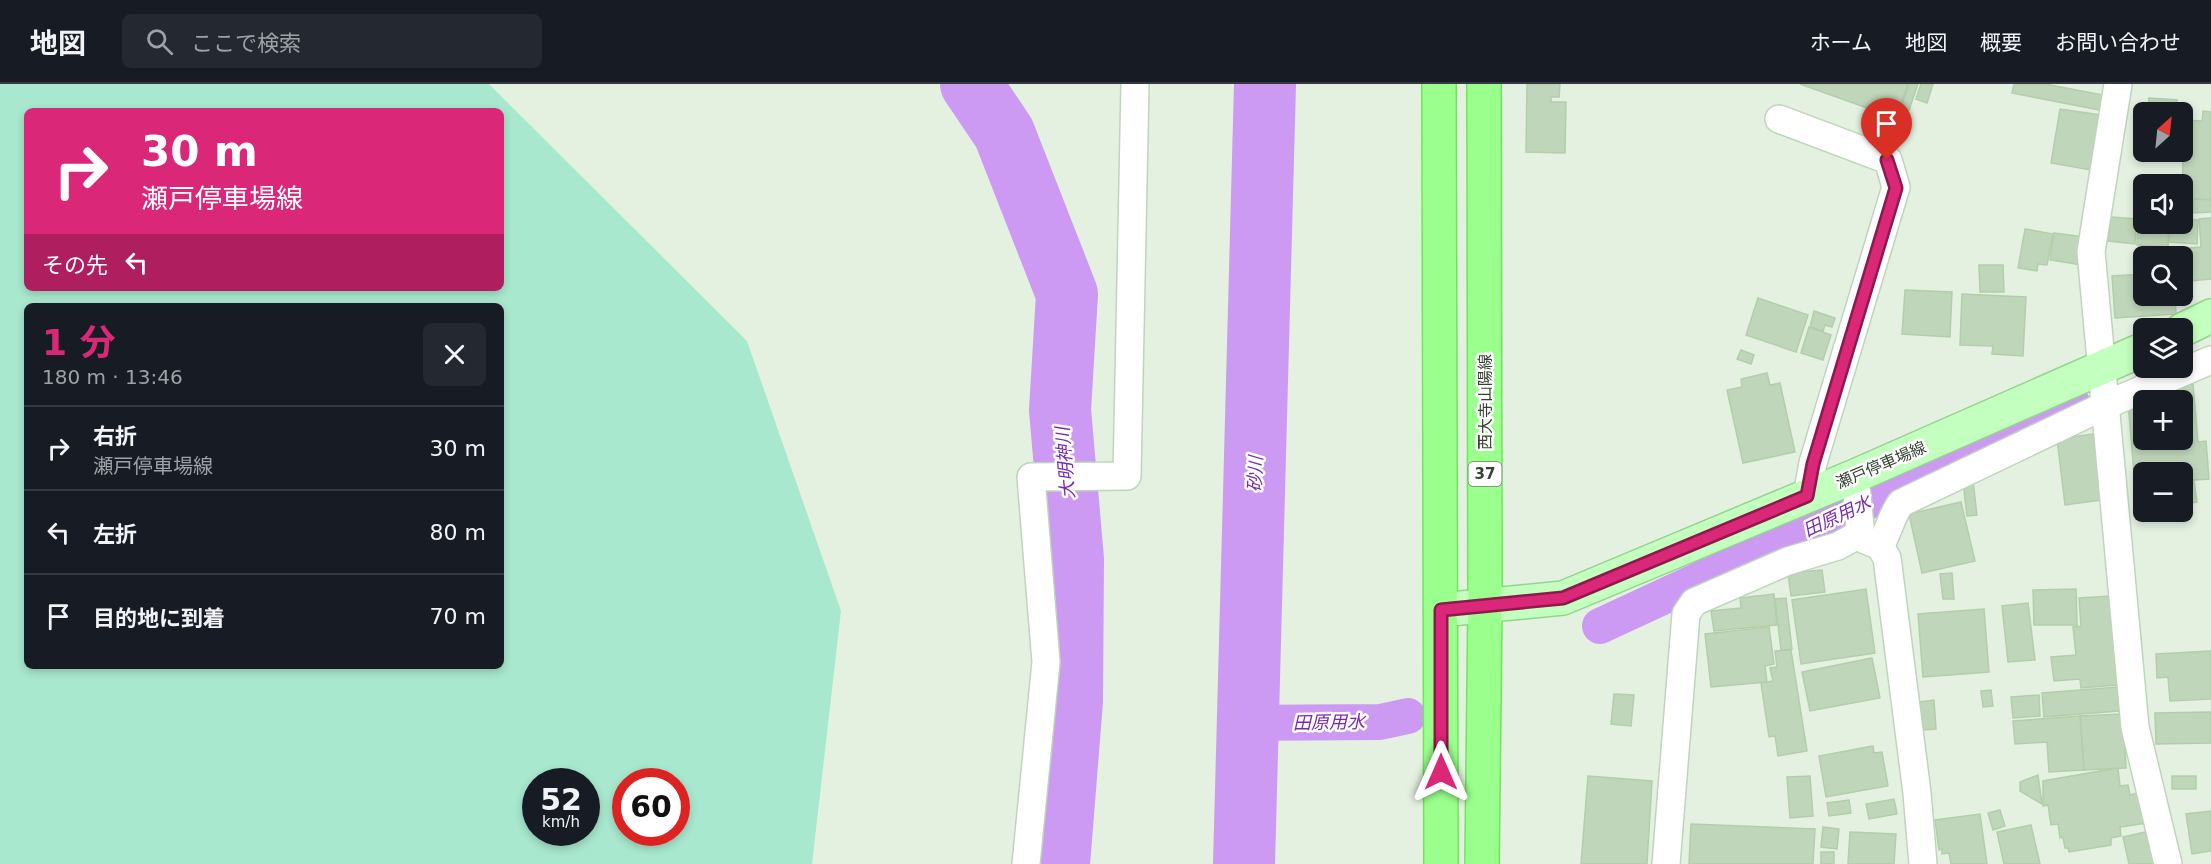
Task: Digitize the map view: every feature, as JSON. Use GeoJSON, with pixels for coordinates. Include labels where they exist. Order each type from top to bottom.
{"type":"FeatureCollection","features":[{"type":"Feature","properties":{"kind":"main road"},"geometry":{"type":"LineString","coordinates":[[1439,84],[1441,864]]}},
{"type":"Feature","properties":{"kind":"main road","name":"西大寺山陽線"},"geometry":{"type":"LineString","coordinates":[[1482,864],[1485,605],[1484,84]]}},
{"type":"Feature","properties":{"kind":"main road"},"geometry":{"type":"LineString","coordinates":[[2193,325],[2211,316]]}},
{"type":"Feature","properties":{"kind":"main road","name":"瀬戸停車場線"},"geometry":{"type":"LineString","coordinates":[[1441,610],[1563,598],[1807,496],[1857,484],[2133,353]]}},
{"type":"Feature","properties":{"kind":"street"},"geometry":{"type":"LineString","coordinates":[[1026,864],[1046,662],[1031,477],[1127,476],[1135,84]]}},
{"type":"Feature","properties":{"kind":"street"},"geometry":{"type":"LineString","coordinates":[[2118,84],[2091,252],[2135,727],[2168,864]]}},
{"type":"Feature","properties":{"kind":"street"},"geometry":{"type":"LineString","coordinates":[[1779,119],[1887,160],[1896,188],[1813,464],[1807,496]]}},
{"type":"Feature","properties":{"kind":"street"},"geometry":{"type":"LineString","coordinates":[[1666,864],[1686,614],[1694,602],[1788,561],[1866,536],[1889,532],[1893,514],[1901,503],[2106,405],[2211,360]]}},
{"type":"Feature","properties":{"kind":"street"},"geometry":{"type":"LineString","coordinates":[[1857,484],[1866,536],[1887,558],[1917,793],[1923,864]]}},
{"type":"Feature","properties":{"kind":"green space"},"geometry":{"type":"Polygon","coordinates":[[[0,84],[489,84],[747,341],[841,611],[812,864],[0,864],[0,84]]]}},
{"type":"Feature","properties":{"kind":"building"},"geometry":{"type":"Polygon","coordinates":[[[1527,84],[1560,84],[1559,97],[1551,97],[1551,102],[1566,102],[1565,153],[1526,152],[1527,84]]]}},
{"type":"Feature","properties":{"kind":"building"},"geometry":{"type":"Polygon","coordinates":[[[1800,84],[1908,84],[1900,107],[1888,103],[1884,114],[1800,84]]]}},
{"type":"Feature","properties":{"kind":"building"},"geometry":{"type":"Polygon","coordinates":[[[1909,84],[1918,84],[1909,110],[1901,107],[1909,84]]]}},
{"type":"Feature","properties":{"kind":"building"},"geometry":{"type":"Polygon","coordinates":[[[1921,84],[1933,84],[1927,103],[1916,99],[1921,84]]]}},
{"type":"Feature","properties":{"kind":"building"},"geometry":{"type":"Polygon","coordinates":[[[2014,84],[2045,84],[2103,95],[2100,110],[2012,93],[2014,84]]]}},
{"type":"Feature","properties":{"kind":"building"},"geometry":{"type":"Polygon","coordinates":[[[2149,98],[2177,100],[2177,102],[2149,102],[2149,98]]]}},
{"type":"Feature","properties":{"kind":"building"},"geometry":{"type":"Polygon","coordinates":[[[2060,109],[2100,115],[2091,170],[2051,163],[2060,109]]]}},
{"type":"Feature","properties":{"kind":"building"},"geometry":{"type":"Polygon","coordinates":[[[2203,111],[2211,112],[2211,200],[2193,199],[2193,174],[2183,174],[2183,162],[2193,162],[2193,120],[2202,121],[2203,111]]]}},
{"type":"Feature","properties":{"kind":"building"},"geometry":{"type":"Polygon","coordinates":[[[2193,199],[2211,200],[2211,212],[2193,213],[2193,199]]]}},
{"type":"Feature","properties":{"kind":"building"},"geometry":{"type":"Polygon","coordinates":[[[2111,217],[2133,219],[2135,244],[2108,241],[2111,217]]]}},
{"type":"Feature","properties":{"kind":"building"},"geometry":{"type":"Polygon","coordinates":[[[2211,218],[2211,279],[2193,281],[2193,248],[2201,247],[2199,219],[2211,218]]]}},
{"type":"Feature","properties":{"kind":"building"},"geometry":{"type":"Polygon","coordinates":[[[2193,220],[2198,220],[2197,244],[2169,242],[2170,234],[2193,234],[2193,220]]]}},
{"type":"Feature","properties":{"kind":"building"},"geometry":{"type":"Polygon","coordinates":[[[2025,229],[2053,234],[2047,265],[2038,264],[2037,271],[2018,268],[2025,229]]]}},
{"type":"Feature","properties":{"kind":"building"},"geometry":{"type":"Polygon","coordinates":[[[2054,233],[2084,237],[2081,265],[2050,260],[2054,233]]]}},
{"type":"Feature","properties":{"kind":"building"},"geometry":{"type":"Polygon","coordinates":[[[2137,234],[2169,234],[2168,246],[2137,245],[2137,234]]]}},
{"type":"Feature","properties":{"kind":"building"},"geometry":{"type":"Polygon","coordinates":[[[1979,265],[2003,265],[2004,292],[1980,292],[1979,265]]]}},
{"type":"Feature","properties":{"kind":"building"},"geometry":{"type":"Polygon","coordinates":[[[2133,275],[2133,306],[2176,306],[2176,314],[2115,318],[2112,276],[2133,275]]]}},
{"type":"Feature","properties":{"kind":"building"},"geometry":{"type":"Polygon","coordinates":[[[1905,290],[1952,292],[1950,337],[1902,334],[1905,290]]]}},
{"type":"Feature","properties":{"kind":"building"},"geometry":{"type":"Polygon","coordinates":[[[1962,294],[2026,297],[2023,356],[1992,354],[1993,346],[1960,345],[1962,294]]]}},
{"type":"Feature","properties":{"kind":"building"},"geometry":{"type":"Polygon","coordinates":[[[1758,298],[1808,315],[1796,352],[1746,335],[1758,298]]]}},
{"type":"Feature","properties":{"kind":"building"},"geometry":{"type":"Polygon","coordinates":[[[1814,311],[1835,318],[1832,327],[1825,325],[1823,331],[1810,327],[1814,311]]]}},
{"type":"Feature","properties":{"kind":"building"},"geometry":{"type":"Polygon","coordinates":[[[1809,327],[1831,335],[1823,360],[1801,353],[1809,327]]]}},
{"type":"Feature","properties":{"kind":"building"},"geometry":{"type":"Polygon","coordinates":[[[1741,350],[1754,355],[1751,364],[1737,359],[1741,350]]]}},
{"type":"Feature","properties":{"kind":"building"},"geometry":{"type":"Polygon","coordinates":[[[1767,373],[1770,385],[1780,383],[1795,452],[1743,463],[1727,390],[1742,387],[1741,379],[1767,373]]]}},
{"type":"Feature","properties":{"kind":"building"},"geometry":{"type":"Polygon","coordinates":[[[2193,384],[2198,442],[2206,441],[2209,479],[2193,480],[2193,462],[2133,462],[2128,402],[2133,402],[2133,450],[2193,450],[2193,390],[2155,390],[2155,387],[2193,384]]]}},
{"type":"Feature","properties":{"kind":"building"},"geometry":{"type":"Polygon","coordinates":[[[2093,434],[2101,500],[2065,505],[2057,439],[2093,434]]]}},
{"type":"Feature","properties":{"kind":"building"},"geometry":{"type":"Polygon","coordinates":[[[1973,481],[1977,515],[1967,516],[1963,482],[1973,481]]]}},
{"type":"Feature","properties":{"kind":"building"},"geometry":{"type":"Polygon","coordinates":[[[2193,481],[2197,502],[2193,503],[2193,481]]]}},
{"type":"Feature","properties":{"kind":"building"},"geometry":{"type":"Polygon","coordinates":[[[1961,502],[1975,561],[1922,573],[1909,514],[1961,502]]]}},
{"type":"Feature","properties":{"kind":"building"},"geometry":{"type":"Polygon","coordinates":[[[1822,570],[1825,592],[1791,596],[1788,573],[1822,570]]]}},
{"type":"Feature","properties":{"kind":"building"},"geometry":{"type":"Polygon","coordinates":[[[1952,573],[1954,599],[1943,599],[1940,574],[1952,573]]]}},
{"type":"Feature","properties":{"kind":"building"},"geometry":{"type":"Polygon","coordinates":[[[1866,589],[1875,653],[1801,664],[1792,600],[1866,589]]]}},
{"type":"Feature","properties":{"kind":"building"},"geometry":{"type":"Polygon","coordinates":[[[2076,589],[2077,625],[2034,625],[2033,590],[2076,589]]]}},
{"type":"Feature","properties":{"kind":"building"},"geometry":{"type":"Polygon","coordinates":[[[1774,594],[1777,625],[1714,631],[1711,611],[1741,608],[1740,598],[1774,594]]]}},
{"type":"Feature","properties":{"kind":"building"},"geometry":{"type":"Polygon","coordinates":[[[2110,596],[2117,685],[2081,688],[2080,679],[2054,681],[2051,657],[2076,655],[2073,627],[2081,626],[2079,598],[2110,596]]]}},
{"type":"Feature","properties":{"kind":"building"},"geometry":{"type":"Polygon","coordinates":[[[1786,598],[1792,649],[1781,650],[1775,599],[1786,598]]]}},
{"type":"Feature","properties":{"kind":"building"},"geometry":{"type":"Polygon","coordinates":[[[2028,603],[2035,660],[2008,662],[2002,606],[2028,603]]]}},
{"type":"Feature","properties":{"kind":"building"},"geometry":{"type":"Polygon","coordinates":[[[1984,609],[1989,672],[1923,677],[1918,614],[1984,609]]]}},
{"type":"Feature","properties":{"kind":"building"},"geometry":{"type":"Polygon","coordinates":[[[1769,627],[1774,664],[1765,666],[1767,682],[1711,687],[1705,634],[1769,627]]]}},
{"type":"Feature","properties":{"kind":"building"},"geometry":{"type":"Polygon","coordinates":[[[1791,650],[1807,751],[1778,756],[1775,736],[1769,737],[1761,683],[1773,681],[1770,668],[1777,667],[1775,651],[1791,650]]]}},
{"type":"Feature","properties":{"kind":"building"},"geometry":{"type":"Polygon","coordinates":[[[2211,651],[2211,699],[2170,701],[2168,677],[2157,678],[2156,654],[2211,651]]]}},
{"type":"Feature","properties":{"kind":"building"},"geometry":{"type":"Polygon","coordinates":[[[1872,658],[1880,698],[1810,711],[1802,672],[1872,658]]]}},
{"type":"Feature","properties":{"kind":"building"},"geometry":{"type":"Polygon","coordinates":[[[2118,687],[2119,711],[2044,717],[2042,693],[2118,687]]]}},
{"type":"Feature","properties":{"kind":"building"},"geometry":{"type":"Polygon","coordinates":[[[1991,690],[1993,706],[1983,707],[1981,691],[1991,690]]]}},
{"type":"Feature","properties":{"kind":"building"},"geometry":{"type":"Polygon","coordinates":[[[1614,694],[1634,695],[1631,726],[1611,724],[1614,694]]]}},
{"type":"Feature","properties":{"kind":"building"},"geometry":{"type":"Polygon","coordinates":[[[2039,695],[2040,716],[2013,718],[2011,697],[2039,695]]]}},
{"type":"Feature","properties":{"kind":"building"},"geometry":{"type":"Polygon","coordinates":[[[1934,700],[1936,729],[1923,730],[1920,702],[1934,700]]]}},
{"type":"Feature","properties":{"kind":"building"},"geometry":{"type":"Polygon","coordinates":[[[2211,712],[2211,743],[2156,744],[2155,713],[2211,712]]]}},
{"type":"Feature","properties":{"kind":"building"},"geometry":{"type":"Polygon","coordinates":[[[2123,714],[2126,768],[2084,770],[2080,716],[2123,714]]]}},
{"type":"Feature","properties":{"kind":"building"},"geometry":{"type":"Polygon","coordinates":[[[2080,716],[2084,770],[2049,772],[2047,742],[2015,744],[2013,721],[2080,716]]]}},
{"type":"Feature","properties":{"kind":"building"},"geometry":{"type":"Polygon","coordinates":[[[1873,746],[1874,753],[1882,752],[1888,786],[1826,797],[1819,756],[1873,746]]]}},
{"type":"Feature","properties":{"kind":"building"},"geometry":{"type":"Polygon","coordinates":[[[2118,768],[2120,786],[2128,785],[2130,795],[2142,792],[2147,823],[2120,827],[2121,836],[2111,838],[2111,845],[2069,852],[2068,848],[2065,848],[2063,837],[2060,838],[2058,824],[2051,825],[2048,805],[2043,806],[2043,781],[2118,768]]]}},
{"type":"Feature","properties":{"kind":"building"},"geometry":{"type":"Polygon","coordinates":[[[2038,775],[2042,804],[2020,791],[2020,782],[2038,775]]]}},
{"type":"Feature","properties":{"kind":"building"},"geometry":{"type":"Polygon","coordinates":[[[1588,776],[1652,781],[1647,864],[1581,864],[1588,776]]]}},
{"type":"Feature","properties":{"kind":"building"},"geometry":{"type":"Polygon","coordinates":[[[1810,776],[1813,816],[1790,818],[1787,777],[1810,776]]]}},
{"type":"Feature","properties":{"kind":"building"},"geometry":{"type":"Polygon","coordinates":[[[2172,776],[2196,776],[2196,789],[2172,789],[2172,776]]]}},
{"type":"Feature","properties":{"kind":"building"},"geometry":{"type":"Polygon","coordinates":[[[1894,799],[1897,814],[1869,819],[1866,804],[1894,799]]]}},
{"type":"Feature","properties":{"kind":"building"},"geometry":{"type":"Polygon","coordinates":[[[1849,800],[1851,813],[1829,816],[1827,803],[1849,800]]]}},
{"type":"Feature","properties":{"kind":"building"},"geometry":{"type":"Polygon","coordinates":[[[2000,810],[2005,826],[1993,830],[1988,813],[2000,810]]]}},
{"type":"Feature","properties":{"kind":"building"},"geometry":{"type":"Polygon","coordinates":[[[2211,811],[2211,851],[2192,854],[2186,814],[2211,811]]]}},
{"type":"Feature","properties":{"kind":"building"},"geometry":{"type":"Polygon","coordinates":[[[1980,814],[1987,864],[1951,864],[1949,853],[1942,854],[1942,849],[1939,850],[1935,820],[1980,814]]]}},
{"type":"Feature","properties":{"kind":"building"},"geometry":{"type":"Polygon","coordinates":[[[1691,824],[1815,829],[1813,864],[1689,864],[1691,824]]]}},
{"type":"Feature","properties":{"kind":"building"},"geometry":{"type":"Polygon","coordinates":[[[2031,825],[2040,864],[2004,864],[1997,832],[2031,825]]]}},
{"type":"Feature","properties":{"kind":"building"},"geometry":{"type":"Polygon","coordinates":[[[1823,827],[1839,829],[1837,849],[1821,847],[1823,827]]]}},
{"type":"Feature","properties":{"kind":"building"},"geometry":{"type":"Polygon","coordinates":[[[2150,831],[2157,864],[2129,864],[2123,837],[2150,831]]]}},
{"type":"Feature","properties":{"kind":"building"},"geometry":{"type":"Polygon","coordinates":[[[1850,832],[1896,834],[1894,864],[1848,864],[1850,832]]]}},
{"type":"Feature","properties":{"kind":"building"},"geometry":{"type":"Polygon","coordinates":[[[1821,852],[1834,852],[1834,864],[1821,864],[1821,852]]]}},
{"type":"Feature","properties":{"kind":"waterway","name":"大明神川"},"geometry":{"type":"LineString","coordinates":[[971,84],[1004,133],[1067,294],[1060,410],[1073,559],[1072,701],[1059,864]]}},
{"type":"Feature","properties":{"kind":"waterway","name":"砂川"},"geometry":{"type":"LineString","coordinates":[[1244,864],[1265,84]]}},
{"type":"Feature","properties":{"kind":"waterway","name":"田原用水"},"geometry":{"type":"LineString","coordinates":[[1600,626],[2074,406]]}},
{"type":"Feature","properties":{"kind":"waterway","name":"田原用水"},"geometry":{"type":"LineString","coordinates":[[1250,723],[1380,722],[1408,716]]}},
{"type":"Feature","properties":{"kind":"route"},"geometry":{"type":"LineString","coordinates":[[1441,772],[1441,610],[1563,598],[1807,496],[1813,464],[1896,188],[1887,160]]}}]}
